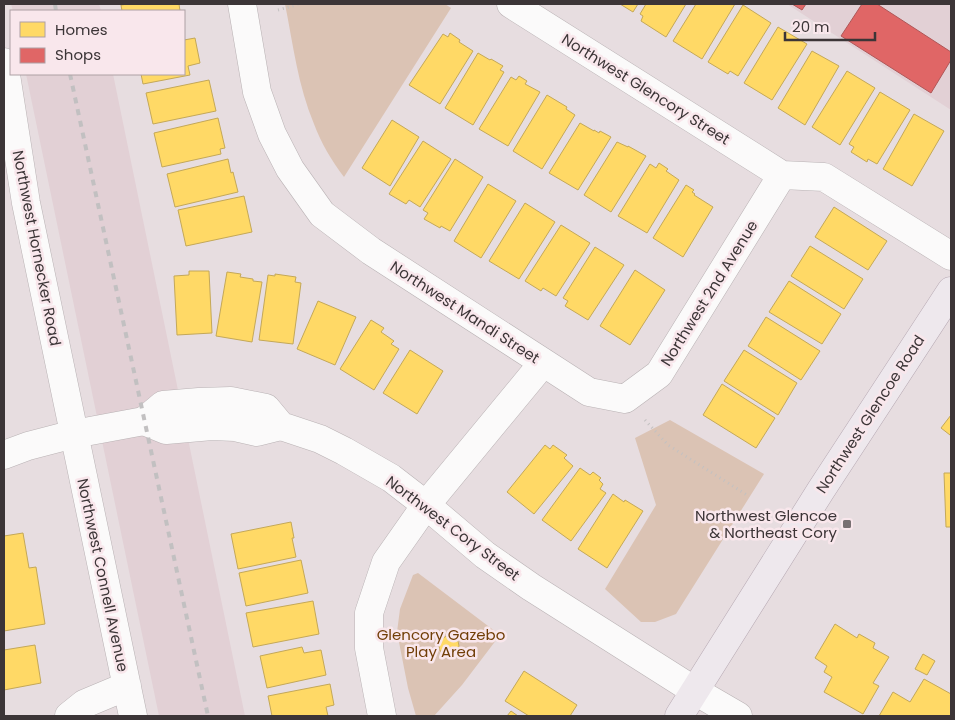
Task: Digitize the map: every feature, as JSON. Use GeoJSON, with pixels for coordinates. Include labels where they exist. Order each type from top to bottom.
{"type":"FeatureCollection","features":[{"type":"Feature","properties":{"kind":"main road","name":"Northwest Glencoe Road"},"geometry":{"type":"LineString","coordinates":[[679,716],[826,482],[951,290]]}},
{"type":"Feature","properties":{"kind":"street","name":"Northwest Mandi Street"},"geometry":{"type":"LineString","coordinates":[[242,4],[257,92],[272,134],[290,169],[322,214],[371,250],[589,392],[634,408]]}},
{"type":"Feature","properties":{"kind":"street","name":"Northwest Glencory Street"},"geometry":{"type":"LineString","coordinates":[[511,4],[782,175]]}},
{"type":"Feature","properties":{"kind":"street","name":"Northwest Hornecker Road"},"geometry":{"type":"LineString","coordinates":[[4,62],[14,188],[74,434]]}},
{"type":"Feature","properties":{"kind":"street"},"geometry":{"type":"LineString","coordinates":[[782,175],[824,177],[951,256]]}},
{"type":"Feature","properties":{"kind":"street","name":"Northwest 2nd Avenue"},"geometry":{"type":"LineString","coordinates":[[634,408],[659,374],[782,175]]}},
{"type":"Feature","properties":{"kind":"street"},"geometry":{"type":"LineString","coordinates":[[382,716],[370,648],[369,613],[386,562],[426,505],[543,363]]}},
{"type":"Feature","properties":{"kind":"street","name":"Northwest Cory Street"},"geometry":{"type":"LineString","coordinates":[[4,455],[28,446],[74,434],[144,421],[163,405],[231,402],[266,408],[281,426],[320,439],[391,478],[485,555],[531,587],[695,691],[738,716]]}},
{"type":"Feature","properties":{"kind":"street","name":"Northwest Connell Avenue"},"geometry":{"type":"LineString","coordinates":[[74,434],[133,716]]}},
{"type":"Feature","properties":{"kind":"street"},"geometry":{"type":"LineString","coordinates":[[68,716],[84,704],[127,686]]}},
{"type":"Feature","properties":{"kind":"path"},"geometry":{"type":"LineString","coordinates":[[278,10],[298,4]]}},
{"type":"Feature","properties":{"kind":"path"},"geometry":{"type":"LineString","coordinates":[[634,408],[668,445],[747,495]]}},
{"type":"Feature","properties":{"kind":"shaded area"},"geometry":{"type":"Polygon","coordinates":[[[11,4],[99,4],[101,10],[13,10],[11,4]]]}},
{"type":"Feature","properties":{"kind":"shaded area"},"geometry":{"type":"Polygon","coordinates":[[[787,4],[951,4],[951,110],[787,4]]]}},
{"type":"Feature","properties":{"kind":"shaded area"},"geometry":{"type":"Polygon","coordinates":[[[26,75],[113,75],[245,716],[159,716],[26,75]]]}},
{"type":"Feature","properties":{"kind":"green space"},"geometry":{"type":"Polygon","coordinates":[[[285,4],[445,4],[451,8],[344,177],[323,145],[308,110],[296,65],[285,4]]]}},
{"type":"Feature","properties":{"kind":"green space"},"geometry":{"type":"Polygon","coordinates":[[[670,420],[764,474],[676,614],[655,622],[641,622],[605,589],[656,505],[635,438],[670,420]]]}},
{"type":"Feature","properties":{"kind":"green space","name":"Glencory Gazebo Play Area"},"geometry":{"type":"Polygon","coordinates":[[[418,573],[500,635],[462,685],[434,716],[416,716],[408,688],[397,632],[400,609],[413,575],[418,573]]]}},
{"type":"Feature","properties":{"kind":"building: Homes"},"geometry":{"type":"Polygon","coordinates":[[[179,4],[180,10],[122,10],[121,5],[179,4]]]}},
{"type":"Feature","properties":{"kind":"building: Homes"},"geometry":{"type":"Polygon","coordinates":[[[620,4],[638,4],[633,12],[620,4]]]}},
{"type":"Feature","properties":{"kind":"building: Homes"},"geometry":{"type":"Polygon","coordinates":[[[646,4],[686,4],[666,37],[641,21],[643,16],[640,14],[646,4]]]}},
{"type":"Feature","properties":{"kind":"building: Homes"},"geometry":{"type":"Polygon","coordinates":[[[696,4],[735,4],[702,59],[673,41],[696,4]]]}},
{"type":"Feature","properties":{"kind":"building: Homes"},"geometry":{"type":"Polygon","coordinates":[[[743,5],[771,23],[738,76],[730,71],[728,74],[708,62],[743,5]]]}},
{"type":"Feature","properties":{"kind":"building: Homes"},"geometry":{"type":"Polygon","coordinates":[[[778,27],[807,44],[772,100],[744,83],[778,27]]]}},
{"type":"Feature","properties":{"kind":"building: Homes"},"geometry":{"type":"Polygon","coordinates":[[[450,33],[460,40],[459,42],[473,51],[440,104],[409,85],[443,34],[448,37],[450,33]]]}},
{"type":"Feature","properties":{"kind":"building: Homes"},"geometry":{"type":"Polygon","coordinates":[[[195,38],[200,63],[188,66],[190,75],[143,84],[141,75],[185,75],[185,40],[195,38]]]}},
{"type":"Feature","properties":{"kind":"building: Homes"},"geometry":{"type":"Polygon","coordinates":[[[812,51],[839,66],[805,125],[778,108],[812,51]]]}},
{"type":"Feature","properties":{"kind":"building: Homes"},"geometry":{"type":"Polygon","coordinates":[[[478,53],[503,66],[500,70],[504,72],[473,125],[445,108],[478,53]]]}},
{"type":"Feature","properties":{"kind":"building: Homes"},"geometry":{"type":"Polygon","coordinates":[[[847,71],[875,88],[840,145],[812,127],[847,71]]]}},
{"type":"Feature","properties":{"kind":"building: Homes"},"geometry":{"type":"Polygon","coordinates":[[[519,76],[527,81],[525,84],[540,92],[508,146],[479,129],[511,77],[516,80],[519,76]]]}},
{"type":"Feature","properties":{"kind":"building: Homes"},"geometry":{"type":"Polygon","coordinates":[[[209,80],[216,111],[153,124],[146,93],[209,80]]]}},
{"type":"Feature","properties":{"kind":"building: Homes"},"geometry":{"type":"Polygon","coordinates":[[[880,92],[910,110],[877,164],[868,159],[867,162],[851,152],[854,147],[849,144],[880,92]]]}},
{"type":"Feature","properties":{"kind":"building: Homes"},"geometry":{"type":"Polygon","coordinates":[[[547,95],[567,107],[566,109],[575,115],[542,169],[513,151],[547,95]]]}},
{"type":"Feature","properties":{"kind":"building: Homes"},"geometry":{"type":"Polygon","coordinates":[[[914,114],[944,131],[912,186],[883,169],[914,114]]]}},
{"type":"Feature","properties":{"kind":"building: Homes"},"geometry":{"type":"Polygon","coordinates":[[[218,118],[225,148],[220,149],[221,154],[162,167],[154,133],[218,118]]]}},
{"type":"Feature","properties":{"kind":"building: Homes"},"geometry":{"type":"Polygon","coordinates":[[[392,120],[419,137],[390,186],[362,168],[392,120]]]}},
{"type":"Feature","properties":{"kind":"building: Homes"},"geometry":{"type":"Polygon","coordinates":[[[580,123],[594,131],[599,133],[600,131],[611,137],[578,190],[549,173],[580,123]]]}},
{"type":"Feature","properties":{"kind":"building: Homes"},"geometry":{"type":"Polygon","coordinates":[[[423,141],[451,159],[420,207],[409,200],[406,204],[389,194],[423,141]]]}},
{"type":"Feature","properties":{"kind":"building: Homes"},"geometry":{"type":"Polygon","coordinates":[[[617,142],[646,156],[611,212],[584,195],[617,142]]]}},
{"type":"Feature","properties":{"kind":"building: Homes"},"geometry":{"type":"Polygon","coordinates":[[[228,159],[238,192],[175,207],[167,174],[228,159]]]}},
{"type":"Feature","properties":{"kind":"building: Homes"},"geometry":{"type":"Polygon","coordinates":[[[455,159],[483,177],[450,231],[424,219],[428,213],[423,210],[455,159]]]}},
{"type":"Feature","properties":{"kind":"building: Homes"},"geometry":{"type":"Polygon","coordinates":[[[659,163],[668,169],[666,171],[679,180],[647,233],[618,216],[650,164],[656,168],[659,163]]]}},
{"type":"Feature","properties":{"kind":"building: Homes"},"geometry":{"type":"Polygon","coordinates":[[[488,184],[516,201],[481,258],[454,241],[488,184]]]}},
{"type":"Feature","properties":{"kind":"building: Homes"},"geometry":{"type":"Polygon","coordinates":[[[686,185],[694,190],[692,192],[694,195],[713,207],[683,257],[653,238],[686,185]]]}},
{"type":"Feature","properties":{"kind":"building: Homes"},"geometry":{"type":"Polygon","coordinates":[[[244,196],[252,232],[186,246],[178,210],[244,196]]]}},
{"type":"Feature","properties":{"kind":"building: Homes"},"geometry":{"type":"Polygon","coordinates":[[[525,203],[555,222],[519,279],[489,261],[525,203]]]}},
{"type":"Feature","properties":{"kind":"building: Homes"},"geometry":{"type":"Polygon","coordinates":[[[834,207],[887,241],[868,270],[815,237],[834,207]]]}},
{"type":"Feature","properties":{"kind":"building: Homes"},"geometry":{"type":"Polygon","coordinates":[[[561,225],[590,243],[556,296],[543,288],[541,291],[525,281],[561,225]]]}},
{"type":"Feature","properties":{"kind":"building: Homes"},"geometry":{"type":"Polygon","coordinates":[[[810,246],[863,279],[844,309],[791,276],[810,246]]]}},
{"type":"Feature","properties":{"kind":"building: Homes"},"geometry":{"type":"Polygon","coordinates":[[[595,247],[624,265],[588,320],[565,306],[568,301],[563,298],[595,247]]]}},
{"type":"Feature","properties":{"kind":"building: Homes"},"geometry":{"type":"Polygon","coordinates":[[[635,270],[665,290],[630,345],[600,326],[635,270]]]}},
{"type":"Feature","properties":{"kind":"building: Homes"},"geometry":{"type":"Polygon","coordinates":[[[189,271],[209,271],[212,333],[177,335],[174,276],[189,275],[189,271]]]}},
{"type":"Feature","properties":{"kind":"building: Homes"},"geometry":{"type":"Polygon","coordinates":[[[227,272],[241,274],[240,277],[262,282],[252,342],[216,336],[227,272]]]}},
{"type":"Feature","properties":{"kind":"building: Homes"},"geometry":{"type":"Polygon","coordinates":[[[275,274],[296,277],[295,282],[301,283],[293,344],[259,340],[268,275],[275,276],[275,274]]]}},
{"type":"Feature","properties":{"kind":"building: Homes"},"geometry":{"type":"Polygon","coordinates":[[[789,281],[841,314],[822,344],[769,312],[789,281]]]}},
{"type":"Feature","properties":{"kind":"building: Homes"},"geometry":{"type":"Polygon","coordinates":[[[318,301],[356,317],[335,365],[297,349],[318,301]]]}},
{"type":"Feature","properties":{"kind":"building: Homes"},"geometry":{"type":"Polygon","coordinates":[[[766,317],[820,351],[801,380],[748,346],[766,317]]]}},
{"type":"Feature","properties":{"kind":"building: Homes"},"geometry":{"type":"Polygon","coordinates":[[[371,320],[384,328],[381,332],[394,341],[391,344],[399,349],[374,390],[340,369],[371,320]]]}},
{"type":"Feature","properties":{"kind":"building: Homes"},"geometry":{"type":"Polygon","coordinates":[[[410,350],[443,371],[417,414],[383,393],[410,350]]]}},
{"type":"Feature","properties":{"kind":"building: Homes"},"geometry":{"type":"Polygon","coordinates":[[[744,350],[797,383],[778,415],[724,381],[744,350]]]}},
{"type":"Feature","properties":{"kind":"building: Homes"},"geometry":{"type":"Polygon","coordinates":[[[722,384],[775,418],[756,448],[703,415],[722,384]]]}},
{"type":"Feature","properties":{"kind":"building: Homes"},"geometry":{"type":"Polygon","coordinates":[[[951,415],[951,433],[950,435],[941,428],[951,415]]]}},
{"type":"Feature","properties":{"kind":"building: Homes"},"geometry":{"type":"Polygon","coordinates":[[[545,445],[550,449],[553,445],[567,455],[564,458],[573,466],[534,514],[507,492],[545,445]]]}},
{"type":"Feature","properties":{"kind":"building: Homes"},"geometry":{"type":"Polygon","coordinates":[[[580,468],[590,475],[593,472],[601,478],[599,480],[603,484],[600,489],[606,493],[571,541],[542,520],[580,468]]]}},
{"type":"Feature","properties":{"kind":"building: Homes"},"geometry":{"type":"Polygon","coordinates":[[[944,473],[951,473],[951,527],[946,527],[944,473]]]}},
{"type":"Feature","properties":{"kind":"building: Homes"},"geometry":{"type":"Polygon","coordinates":[[[613,494],[624,502],[625,500],[643,511],[607,568],[578,549],[613,494]]]}},
{"type":"Feature","properties":{"kind":"building: Homes"},"geometry":{"type":"Polygon","coordinates":[[[291,522],[296,557],[238,569],[231,534],[291,522]]]}},
{"type":"Feature","properties":{"kind":"building: Homes"},"geometry":{"type":"Polygon","coordinates":[[[23,533],[29,568],[36,567],[45,624],[4,631],[4,536],[23,533]]]}},
{"type":"Feature","properties":{"kind":"building: Homes"},"geometry":{"type":"Polygon","coordinates":[[[301,560],[308,593],[246,606],[239,573],[301,560]]]}},
{"type":"Feature","properties":{"kind":"building: Homes"},"geometry":{"type":"Polygon","coordinates":[[[313,601],[319,634],[253,647],[246,613],[313,601]]]}},
{"type":"Feature","properties":{"kind":"building: Homes"},"geometry":{"type":"Polygon","coordinates":[[[835,624],[857,638],[859,634],[875,643],[873,648],[889,657],[873,683],[879,686],[863,714],[824,692],[832,677],[824,672],[827,666],[815,658],[835,624]]]}},
{"type":"Feature","properties":{"kind":"building: Homes"},"geometry":{"type":"Polygon","coordinates":[[[449,636],[456,639],[459,646],[456,653],[449,656],[442,653],[439,646],[442,639],[449,636]]]}},
{"type":"Feature","properties":{"kind":"building: Homes"},"geometry":{"type":"Polygon","coordinates":[[[35,645],[41,683],[4,690],[4,650],[35,645]]]}},
{"type":"Feature","properties":{"kind":"building: Homes"},"geometry":{"type":"Polygon","coordinates":[[[302,647],[304,653],[321,650],[326,675],[267,688],[260,656],[302,647]]]}},
{"type":"Feature","properties":{"kind":"building: Homes"},"geometry":{"type":"Polygon","coordinates":[[[923,654],[935,661],[927,675],[915,669],[923,654]]]}},
{"type":"Feature","properties":{"kind":"building: Homes"},"geometry":{"type":"Polygon","coordinates":[[[524,671],[577,705],[570,716],[529,716],[505,701],[524,671]]]}},
{"type":"Feature","properties":{"kind":"building: Homes"},"geometry":{"type":"Polygon","coordinates":[[[924,679],[951,694],[951,716],[879,716],[893,692],[910,702],[924,679]]]}},
{"type":"Feature","properties":{"kind":"building: Homes"},"geometry":{"type":"Polygon","coordinates":[[[330,684],[334,705],[326,707],[328,716],[272,716],[268,696],[330,684]]]}},
{"type":"Feature","properties":{"kind":"building: Homes"},"geometry":{"type":"Polygon","coordinates":[[[511,711],[518,716],[507,716],[511,711]]]}},
{"type":"Feature","properties":{"kind":"building: Shops"},"geometry":{"type":"Polygon","coordinates":[[[792,4],[806,4],[802,10],[792,4]]]}},
{"type":"Feature","properties":{"kind":"building: Shops"},"geometry":{"type":"Polygon","coordinates":[[[862,4],[877,4],[951,52],[951,60],[931,93],[841,36],[862,4]]]}},
{"type":"Feature","properties":{"kind":"railway"},"geometry":{"type":"LineString","coordinates":[[55,4],[56,10]]}},
{"type":"Feature","properties":{"kind":"railway"},"geometry":{"type":"LineString","coordinates":[[70,75],[208,716]]}},
{"type":"Feature","properties":{"kind":"place","name":"Northwest Glencoe & Northeast Cory"},"geometry":{"type":"Point","coordinates":[847,524]}}]}
